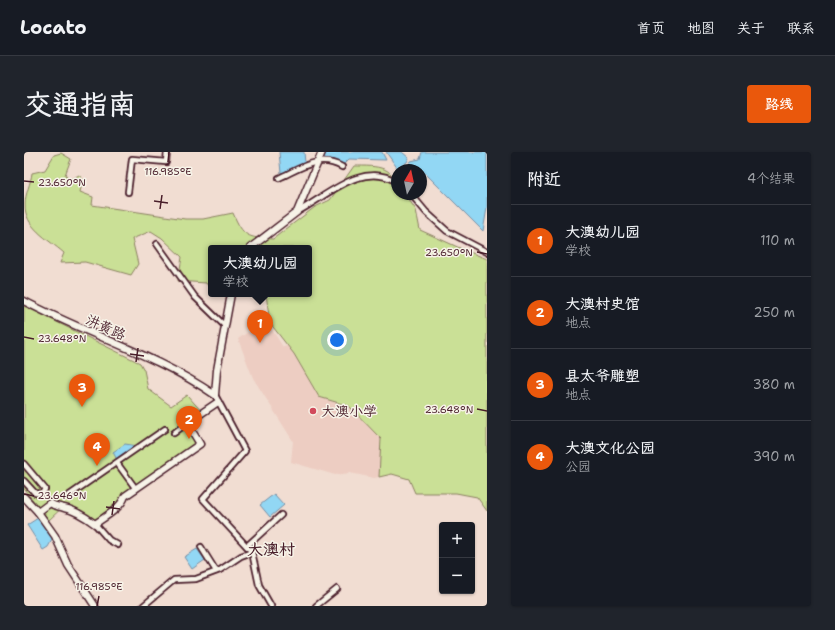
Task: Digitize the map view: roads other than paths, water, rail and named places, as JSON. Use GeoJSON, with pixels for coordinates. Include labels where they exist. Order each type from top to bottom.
{"type":"FeatureCollection","features":[{"type":"Feature","properties":{"kind":"main road"},"geometry":{"type":"LineString","coordinates":[[254,245],[297,212],[322,152]]}},
{"type":"Feature","properties":{"kind":"main road"},"geometry":{"type":"LineString","coordinates":[[215,396],[217,370],[230,297]]}},
{"type":"Feature","properties":{"kind":"main road","name":"汫黄路"},"geometry":{"type":"LineString","coordinates":[[24,301],[60,320],[180,373],[215,396]]}},
{"type":"Feature","properties":{"kind":"main road"},"geometry":{"type":"LineString","coordinates":[[38,512],[50,503],[55,507],[64,508],[87,518],[95,524],[119,507],[125,496],[200,444],[187,423],[218,402]]}},
{"type":"Feature","properties":{"kind":"main road"},"geometry":{"type":"LineString","coordinates":[[24,497],[38,512],[55,536],[68,565],[95,606]]}},
{"type":"Feature","properties":{"kind":"street"},"geometry":{"type":"LineString","coordinates":[[128,192],[132,159],[166,162],[167,152]]}},
{"type":"Feature","properties":{"kind":"street"},"geometry":{"type":"LineString","coordinates":[[279,178],[318,161],[326,160],[342,166]]}},
{"type":"Feature","properties":{"kind":"street"},"geometry":{"type":"LineString","coordinates":[[297,212],[333,188],[359,177],[378,176],[391,180]]}},
{"type":"Feature","properties":{"kind":"street"},"geometry":{"type":"LineString","coordinates":[[416,200],[447,232],[487,252]]}},
{"type":"Feature","properties":{"kind":"street"},"geometry":{"type":"LineString","coordinates":[[157,244],[195,297],[224,325]]}},
{"type":"Feature","properties":{"kind":"street"},"geometry":{"type":"LineString","coordinates":[[215,396],[245,451],[203,499],[252,552],[259,584],[271,606]]}},
{"type":"Feature","properties":{"kind":"street"},"geometry":{"type":"LineString","coordinates":[[174,433],[187,423]]}},
{"type":"Feature","properties":{"kind":"street"},"geometry":{"type":"LineString","coordinates":[[68,496],[165,429]]}},
{"type":"Feature","properties":{"kind":"street"},"geometry":{"type":"LineString","coordinates":[[117,463],[136,489]]}},
{"type":"Feature","properties":{"kind":"street"},"geometry":{"type":"LineString","coordinates":[[24,464],[45,488],[44,491],[42,494],[35,493],[24,480]]}},
{"type":"Feature","properties":{"kind":"street"},"geometry":{"type":"LineString","coordinates":[[248,546],[281,515]]}},
{"type":"Feature","properties":{"kind":"street"},"geometry":{"type":"LineString","coordinates":[[95,524],[109,540],[118,545]]}},
{"type":"Feature","properties":{"kind":"street"},"geometry":{"type":"LineString","coordinates":[[201,547],[216,571]]}},
{"type":"Feature","properties":{"kind":"street"},"geometry":{"type":"LineString","coordinates":[[143,606],[174,580],[196,579],[216,571],[252,552]]}},
{"type":"Feature","properties":{"kind":"street"},"geometry":{"type":"LineString","coordinates":[[316,606],[337,590]]}},
{"type":"Feature","properties":{"kind":"water"},"geometry":{"type":"Polygon","coordinates":[[[279,152],[304,152],[305,163],[288,172],[281,173],[279,152]]]}},
{"type":"Feature","properties":{"kind":"water"},"geometry":{"type":"Polygon","coordinates":[[[326,152],[382,152],[386,160],[349,159],[344,164],[323,158],[326,152]]]}},
{"type":"Feature","properties":{"kind":"water"},"geometry":{"type":"Polygon","coordinates":[[[386,152],[402,152],[409,158],[404,164],[394,164],[386,152]]]}},
{"type":"Feature","properties":{"kind":"water"},"geometry":{"type":"Polygon","coordinates":[[[422,152],[487,152],[487,208],[483,231],[427,175],[427,164],[409,164],[411,161],[420,159],[422,152]]]}},
{"type":"Feature","properties":{"kind":"water"},"geometry":{"type":"Polygon","coordinates":[[[125,444],[138,446],[117,460],[113,452],[125,444]]]}},
{"type":"Feature","properties":{"kind":"water"},"geometry":{"type":"Polygon","coordinates":[[[274,494],[284,505],[270,517],[260,505],[274,494]]]}},
{"type":"Feature","properties":{"kind":"water"},"geometry":{"type":"Polygon","coordinates":[[[38,518],[53,538],[48,547],[43,550],[27,525],[38,518]]]}},
{"type":"Feature","properties":{"kind":"water"},"geometry":{"type":"Polygon","coordinates":[[[197,549],[205,560],[192,569],[184,557],[197,549]]]}},
{"type":"Feature","properties":{"kind":"place","name":"大澳幼儿园"},"geometry":{"type":"Point","coordinates":[260,343]}},
{"type":"Feature","properties":{"kind":"place","name":"县太爷雕塑"},"geometry":{"type":"Point","coordinates":[82,407]}},
{"type":"Feature","properties":{"kind":"place","name":"大澳小学"},"geometry":{"type":"Point","coordinates":[313,411]}},
{"type":"Feature","properties":{"kind":"place","name":"大澳村史馆"},"geometry":{"type":"Point","coordinates":[189,439]}},
{"type":"Feature","properties":{"kind":"place","name":"大澳文化公园"},"geometry":{"type":"Point","coordinates":[97,466]}},
{"type":"Feature","properties":{"kind":"district","name":"大澳村"},"geometry":{"type":"Point","coordinates":[271,549]}}]}
